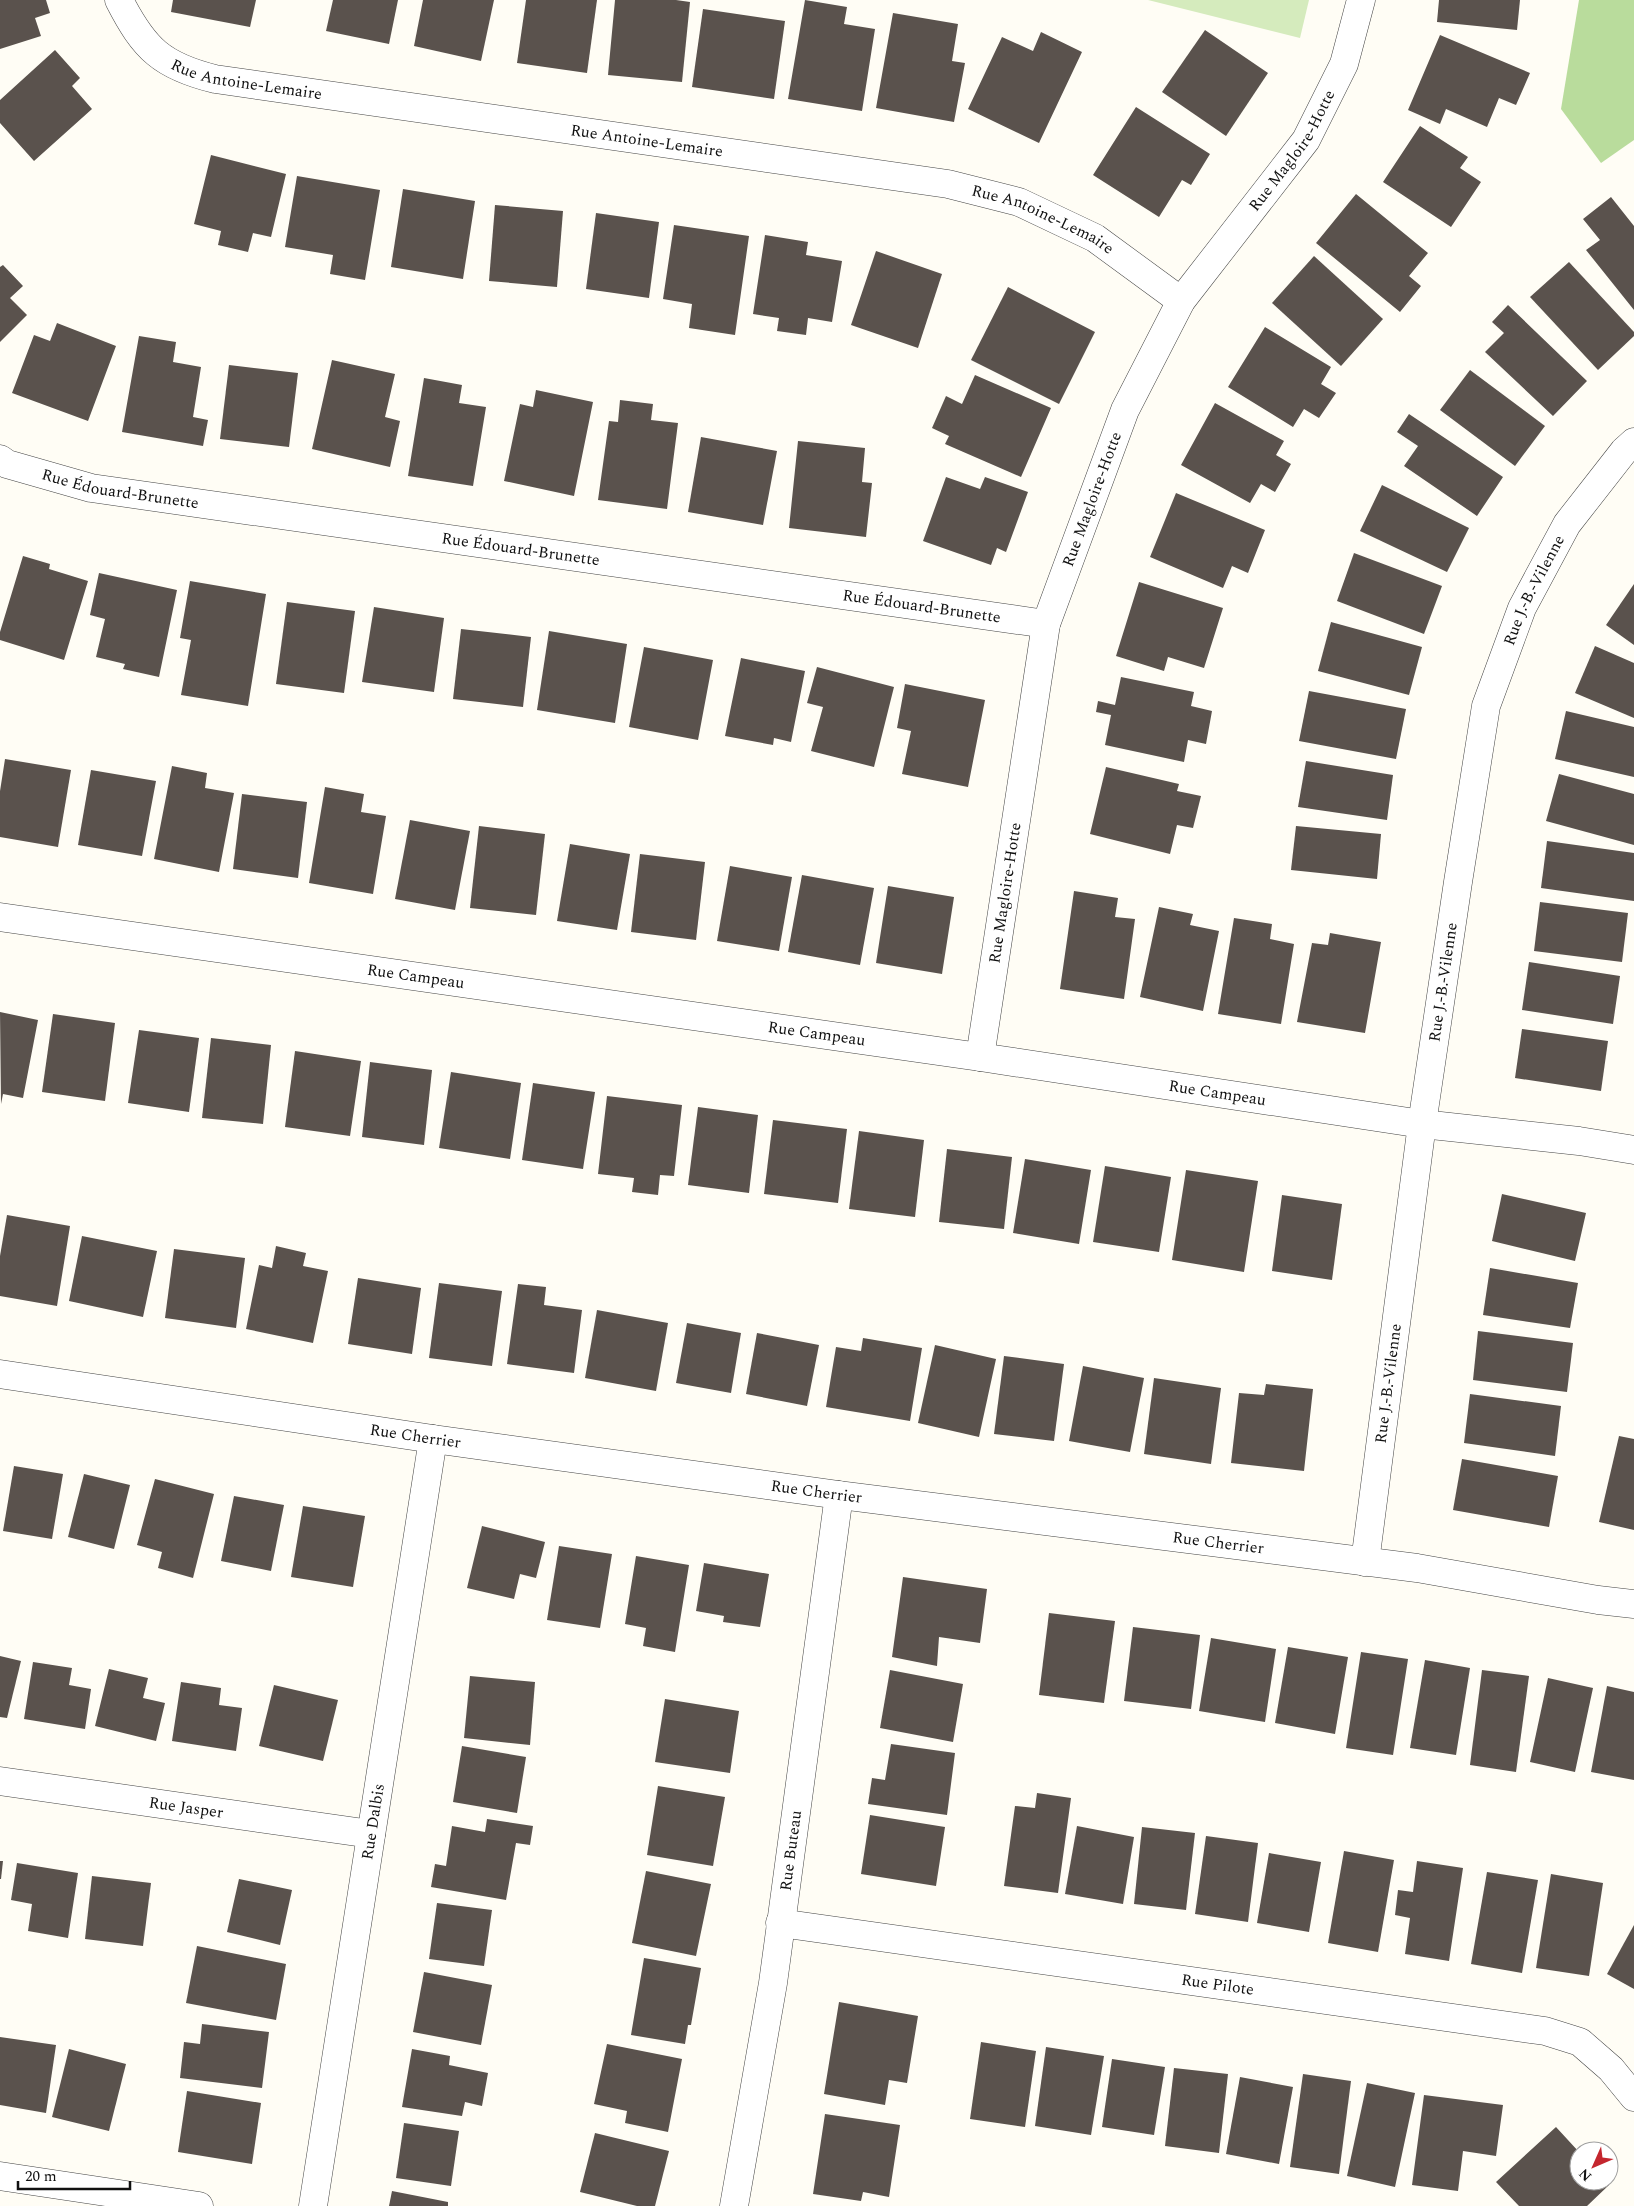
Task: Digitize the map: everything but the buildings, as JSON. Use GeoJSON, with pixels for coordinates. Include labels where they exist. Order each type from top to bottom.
{"type":"FeatureCollection","features":[{"type":"Feature","properties":{"kind":"street","name":"Rue Antoine-Lemaire"},"geometry":{"type":"LineString","coordinates":[[119,0],[131,23],[148,45],[168,63],[191,73],[225,80],[948,184],[1019,202],[1095,238],[1181,300]]}},
{"type":"Feature","properties":{"kind":"street","name":"Rue Magloire-Hotte"},"geometry":{"type":"LineString","coordinates":[[980,1057],[1046,624],[1125,410],[1181,300],[1306,140],[1344,64],[1361,0]]}},
{"type":"Feature","properties":{"kind":"street","name":"Rue J.-B.-Vilenne"},"geometry":{"type":"LineString","coordinates":[[1365,1562],[1422,1124],[1486,706],[1522,608],[1567,524],[1634,442]]}},
{"type":"Feature","properties":{"kind":"street","name":"Rue Édouard-Brunette"},"geometry":{"type":"LineString","coordinates":[[0,460],[7,464],[91,488],[1046,624]]}},
{"type":"Feature","properties":{"kind":"street","name":"Rue Campeau"},"geometry":{"type":"LineString","coordinates":[[0,918],[980,1057],[1422,1124],[1579,1141],[1634,1150]]}},
{"type":"Feature","properties":{"kind":"street","name":"Rue Cherrier"},"geometry":{"type":"LineString","coordinates":[[0,1374],[433,1439],[839,1494],[1417,1568],[1598,1600],[1634,1604]]}},
{"type":"Feature","properties":{"kind":"street","name":"Rue Dalbis"},"geometry":{"type":"LineString","coordinates":[[313,2206],[433,1439]]}},
{"type":"Feature","properties":{"kind":"street","name":"Rue Buteau"},"geometry":{"type":"LineString","coordinates":[[734,2206],[772,1983],[839,1494]]}},
{"type":"Feature","properties":{"kind":"street","name":"Rue Jasper"},"geometry":{"type":"LineString","coordinates":[[0,1781],[371,1834]]}},
{"type":"Feature","properties":{"kind":"street","name":"Rue Pilote"},"geometry":{"type":"LineString","coordinates":[[780,1923],[1545,2032],[1580,2042],[1611,2069],[1634,2097]]}},
{"type":"Feature","properties":{"kind":"street"},"geometry":{"type":"LineString","coordinates":[[0,2176],[199,2206]]}},
{"type":"Feature","properties":{"kind":"green space"},"geometry":{"type":"Polygon","coordinates":[[[1148,0],[1309,0],[1300,38],[1148,0]]]}},
{"type":"Feature","properties":{"kind":"green space"},"geometry":{"type":"Polygon","coordinates":[[[1579,0],[1634,0],[1634,140],[1601,163],[1561,109],[1579,0]]]}}]}
